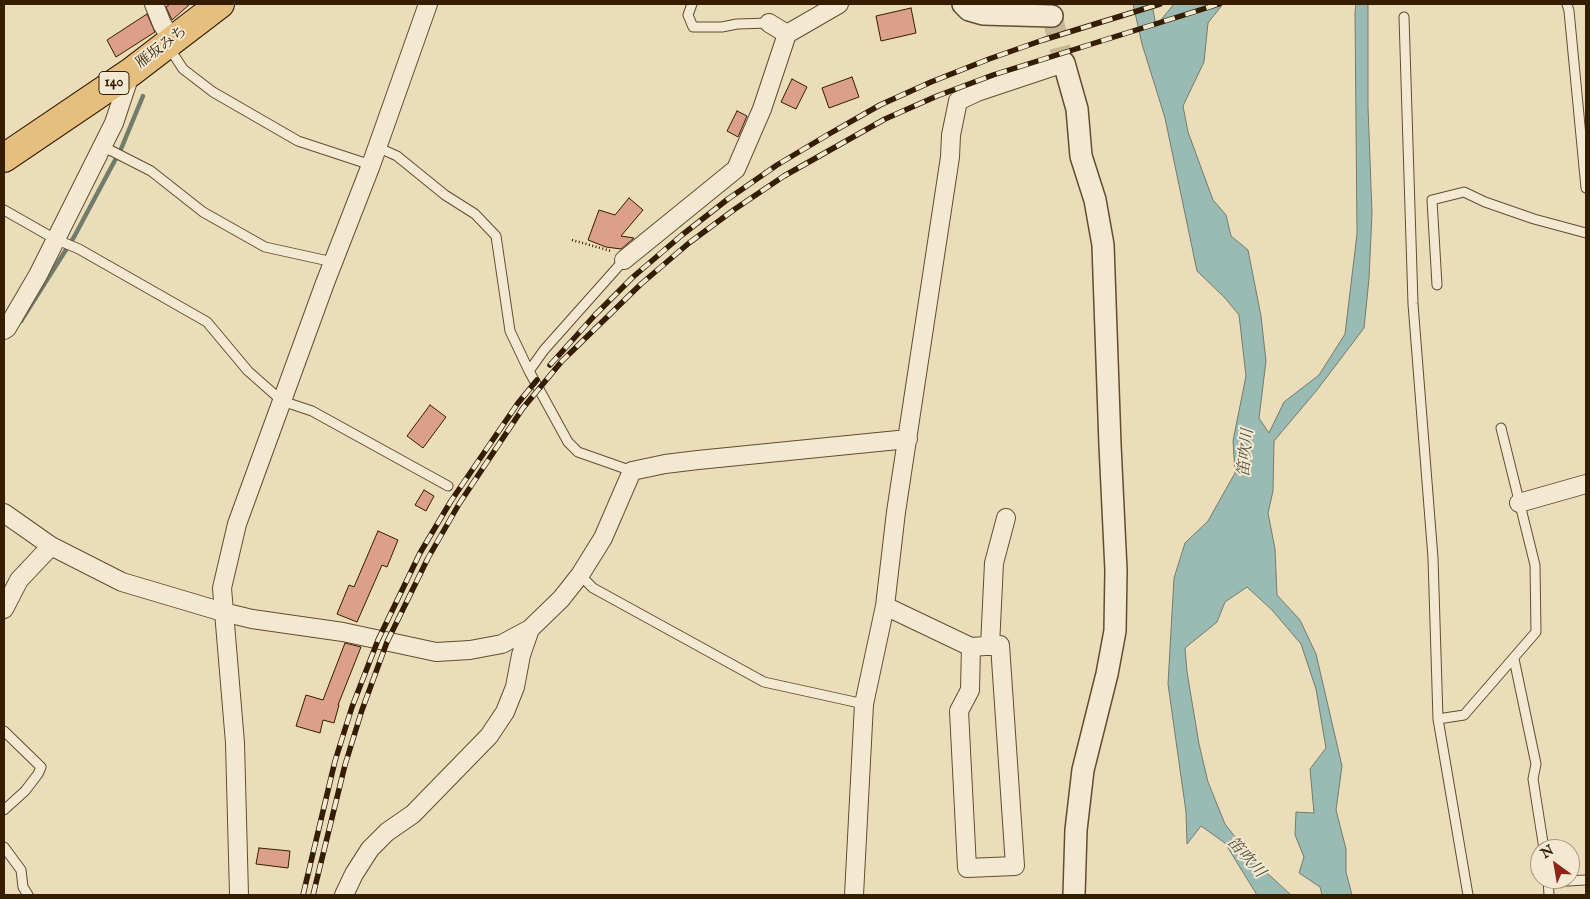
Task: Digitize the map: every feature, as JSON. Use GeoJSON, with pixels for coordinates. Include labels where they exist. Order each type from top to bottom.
{"type":"FeatureCollection","features":[{"type":"Feature","properties":{"kind":"highway","name":"雁坂みち"},"geometry":{"type":"LineString","coordinates":[[4,158],[131,72],[220,4]]}},
{"type":"Feature","properties":{"kind":"street"},"geometry":{"type":"LineString","coordinates":[[154,4],[170,43]]}},
{"type":"Feature","properties":{"kind":"street"},"geometry":{"type":"LineString","coordinates":[[239,895],[235,743],[222,588],[237,524],[371,164],[428,4]]}},
{"type":"Feature","properties":{"kind":"street"},"geometry":{"type":"LineString","coordinates":[[624,260],[736,168],[762,109],[787,34],[840,4]]}},
{"type":"Feature","properties":{"kind":"street"},"geometry":{"type":"LineString","coordinates":[[963,4],[969,10],[983,14],[1052,16]]}},
{"type":"Feature","properties":{"kind":"street"},"geometry":{"type":"LineString","coordinates":[[768,23],[787,34]]}},
{"type":"Feature","properties":{"kind":"street"},"geometry":{"type":"LineString","coordinates":[[854,895],[864,704],[885,606],[896,512],[950,157],[951,135],[958,100],[1064,63],[1077,109],[1081,156],[1095,200],[1103,245],[1116,570],[1115,631],[1107,674],[1083,770],[1076,830],[1074,895]]}},
{"type":"Feature","properties":{"kind":"street"},"geometry":{"type":"LineString","coordinates":[[4,330],[7,328],[38,275],[102,146],[117,115],[131,72]]}},
{"type":"Feature","properties":{"kind":"street"},"geometry":{"type":"LineString","coordinates":[[4,514],[51,546],[122,582],[223,612],[252,619],[343,632],[436,652],[470,650],[502,644],[530,629],[561,598],[580,575],[603,538],[632,471],[698,460],[908,439]]}},
{"type":"Feature","properties":{"kind":"street"},"geometry":{"type":"LineString","coordinates":[[1518,503],[1586,484]]}},
{"type":"Feature","properties":{"kind":"street"},"geometry":{"type":"LineString","coordinates":[[990,646],[994,563],[1006,518]]}},
{"type":"Feature","properties":{"kind":"street"},"geometry":{"type":"LineString","coordinates":[[4,609],[19,580],[51,546]]}},
{"type":"Feature","properties":{"kind":"street"},"geometry":{"type":"LineString","coordinates":[[885,606],[971,647],[1000,645],[1015,866],[966,868],[958,711],[970,690],[971,647]]}},
{"type":"Feature","properties":{"kind":"street"},"geometry":{"type":"LineString","coordinates":[[344,895],[354,874],[370,849],[387,832],[413,814],[489,736],[505,712],[515,688],[521,655],[530,629]]}},
{"type":"Feature","properties":{"kind":"lane"},"geometry":{"type":"LineString","coordinates":[[692,4],[688,15],[693,27],[722,27],[736,24],[768,23]]}},
{"type":"Feature","properties":{"kind":"lane"},"geometry":{"type":"LineString","coordinates":[[1566,4],[1569,11],[1586,188]]}},
{"type":"Feature","properties":{"kind":"lane"},"geometry":{"type":"LineString","coordinates":[[1404,17],[1413,304],[1433,558],[1438,719],[1468,895]]}},
{"type":"Feature","properties":{"kind":"lane"},"geometry":{"type":"LineString","coordinates":[[170,43],[184,69],[213,92],[298,141],[371,164]]}},
{"type":"Feature","properties":{"kind":"lane"},"geometry":{"type":"LineString","coordinates":[[102,146],[151,171],[203,212],[265,247],[333,262]]}},
{"type":"Feature","properties":{"kind":"lane"},"geometry":{"type":"LineString","coordinates":[[377,147],[398,156],[445,195],[475,214],[496,236],[510,331],[529,371],[568,442],[578,452],[632,471]]}},
{"type":"Feature","properties":{"kind":"lane"},"geometry":{"type":"LineString","coordinates":[[1436,285],[1432,200],[1464,192],[1485,202],[1534,219],[1586,233]]}},
{"type":"Feature","properties":{"kind":"lane"},"geometry":{"type":"LineString","coordinates":[[4,210],[55,239],[79,249],[207,322],[248,371],[282,401],[312,411],[448,486]]}},
{"type":"Feature","properties":{"kind":"lane"},"geometry":{"type":"LineString","coordinates":[[529,371],[544,350],[624,260]]}},
{"type":"Feature","properties":{"kind":"lane"},"geometry":{"type":"LineString","coordinates":[[1438,719],[1464,715],[1536,632],[1535,565],[1518,503],[1502,428]]}},
{"type":"Feature","properties":{"kind":"lane"},"geometry":{"type":"LineString","coordinates":[[580,575],[593,588],[764,682],[864,704]]}},
{"type":"Feature","properties":{"kind":"lane"},"geometry":{"type":"LineString","coordinates":[[1514,659],[1536,764],[1533,779],[1542,839]]}},
{"type":"Feature","properties":{"kind":"lane"},"geometry":{"type":"LineString","coordinates":[[4,731],[41,767],[25,792],[4,810]]}},
{"type":"Feature","properties":{"kind":"lane"},"geometry":{"type":"LineString","coordinates":[[4,846],[21,870],[23,887],[28,895]]}},
{"type":"Feature","properties":{"kind":"path"},"geometry":{"type":"LineString","coordinates":[[572,240],[615,252],[624,260]]}},
{"type":"Feature","properties":{"kind":"water","name":"笛吹川"},"geometry":{"type":"Polygon","coordinates":[[[1133,4],[1152,4],[1156,26],[1174,4],[1223,4],[1208,23],[1204,62],[1183,106],[1188,132],[1213,200],[1226,215],[1231,236],[1248,250],[1261,316],[1266,361],[1259,418],[1269,433],[1284,402],[1319,375],[1345,334],[1357,234],[1355,12],[1356,4],[1368,4],[1368,107],[1372,213],[1369,279],[1364,328],[1317,390],[1274,441],[1273,491],[1268,513],[1275,549],[1277,595],[1300,620],[1316,654],[1342,766],[1336,810],[1346,849],[1346,872],[1352,895],[1322,895],[1320,887],[1299,873],[1304,857],[1295,835],[1296,812],[1314,813],[1310,769],[1326,748],[1316,689],[1301,644],[1272,610],[1247,587],[1225,602],[1217,622],[1185,648],[1187,672],[1199,744],[1208,782],[1225,824],[1253,860],[1291,895],[1257,895],[1225,843],[1201,826],[1187,844],[1186,812],[1168,684],[1174,578],[1185,543],[1208,521],[1235,473],[1233,441],[1246,376],[1239,315],[1225,298],[1197,271],[1165,118],[1142,44],[1133,4]]]}},
{"type":"Feature","properties":{"kind":"building"},"geometry":{"type":"Polygon","coordinates":[[[170,4],[190,4],[172,20],[166,7],[170,4]]]}},
{"type":"Feature","properties":{"kind":"building"},"geometry":{"type":"Polygon","coordinates":[[[911,8],[916,33],[881,41],[876,16],[911,8]]]}},
{"type":"Feature","properties":{"kind":"building"},"geometry":{"type":"Polygon","coordinates":[[[147,14],[155,32],[116,57],[107,40],[147,14]]]}},
{"type":"Feature","properties":{"kind":"building"},"geometry":{"type":"Polygon","coordinates":[[[852,77],[859,97],[829,108],[822,88],[852,77]]]}},
{"type":"Feature","properties":{"kind":"building"},"geometry":{"type":"Polygon","coordinates":[[[792,79],[807,87],[796,109],[781,102],[792,79]]]}},
{"type":"Feature","properties":{"kind":"building"},"geometry":{"type":"Polygon","coordinates":[[[737,111],[747,116],[738,137],[727,131],[737,111]]]}},
{"type":"Feature","properties":{"kind":"building"},"geometry":{"type":"Polygon","coordinates":[[[629,198],[643,210],[621,236],[634,238],[621,249],[606,247],[588,240],[599,210],[615,215],[629,198]]]}},
{"type":"Feature","properties":{"kind":"building"},"geometry":{"type":"Polygon","coordinates":[[[430,405],[446,417],[423,448],[407,436],[430,405]]]}},
{"type":"Feature","properties":{"kind":"building"},"geometry":{"type":"Polygon","coordinates":[[[424,490],[434,496],[426,511],[415,505],[424,490]]]}},
{"type":"Feature","properties":{"kind":"building"},"geometry":{"type":"Polygon","coordinates":[[[378,531],[398,540],[387,567],[382,565],[357,622],[337,614],[349,585],[354,587],[378,531]]]}},
{"type":"Feature","properties":{"kind":"building"},"geometry":{"type":"Polygon","coordinates":[[[345,643],[361,647],[338,705],[334,723],[323,720],[320,733],[296,726],[306,695],[323,700],[345,643]]]}},
{"type":"Feature","properties":{"kind":"building"},"geometry":{"type":"Polygon","coordinates":[[[259,848],[290,851],[288,868],[256,864],[259,848]]]}},
{"type":"Feature","properties":{"kind":"waterway"},"geometry":{"type":"LineString","coordinates":[[21,321],[74,237],[121,149],[143,96]]}},
{"type":"Feature","properties":{"kind":"tunnel"},"geometry":{"type":"LineString","coordinates":[[1052,16],[1064,63]]}},
{"type":"Feature","properties":{"kind":"railway"},"geometry":{"type":"LineString","coordinates":[[550,365],[595,315],[633,277],[682,235],[728,199],[777,165],[829,134],[880,105],[989,59],[1043,40],[1160,4]]}},
{"type":"Feature","properties":{"kind":"railway"},"geometry":{"type":"LineString","coordinates":[[313,895],[345,765],[362,710],[387,642],[428,558],[459,504],[523,408],[562,361],[641,284],[689,243],[784,176],[885,119],[937,96],[993,75],[1219,4]]}},
{"type":"Feature","properties":{"kind":"railway"},"geometry":{"type":"LineString","coordinates":[[303,895],[335,761],[352,707],[378,640],[420,553],[451,501],[518,403],[537,380]]}}]}
